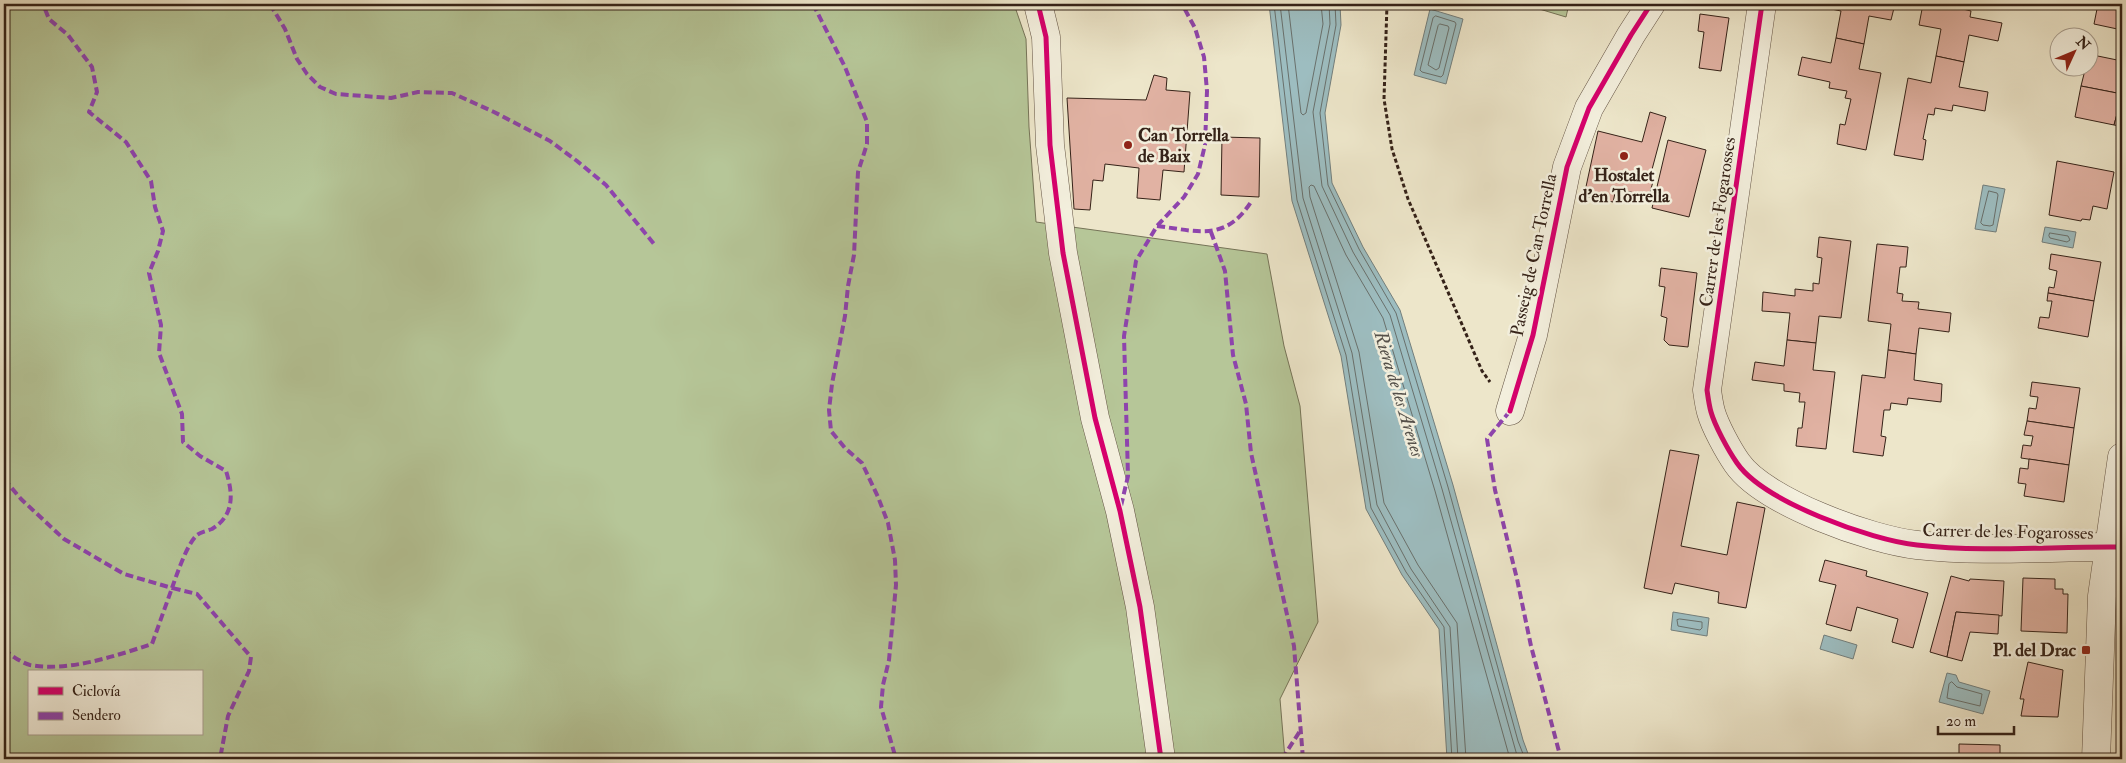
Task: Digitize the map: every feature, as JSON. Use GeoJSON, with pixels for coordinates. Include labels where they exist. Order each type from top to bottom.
{"type":"FeatureCollection","features":[{"type":"Feature","properties":{"kind":"street"},"geometry":{"type":"LineString","coordinates":[[1038,4],[1046,38],[1050,145],[1063,253],[1095,418],[1120,511],[1140,607],[1161,759]]}},
{"type":"Feature","properties":{"kind":"street","name":"Passeig de Can Torrella"},"geometry":{"type":"LineString","coordinates":[[1510,411],[1533,335],[1567,167],[1589,108],[1651,4]]}},
{"type":"Feature","properties":{"kind":"street","name":"Carrer de les Fogarosses"},"geometry":{"type":"LineString","coordinates":[[1762,4],[1707,390],[1711,412],[1738,464],[1756,481],[1807,511],[1838,525],[1877,537],[1915,545],[1966,549],[2116,547]]}},
{"type":"Feature","properties":{"kind":"street"},"geometry":{"type":"LineString","coordinates":[[2096,759],[2102,596],[2116,547],[2122,457]]}},
{"type":"Feature","properties":{"kind":"path"},"geometry":{"type":"LineString","coordinates":[[1387,4],[1384,99],[1392,149],[1408,199],[1482,371],[1510,411]]}},
{"type":"Feature","properties":{"kind":"green space"},"geometry":{"type":"Polygon","coordinates":[[[4,4],[1014,4],[1026,39],[1029,127],[1036,222],[1267,254],[1284,346],[1300,406],[1318,622],[1280,699],[1285,759],[4,759],[4,4]]]}},
{"type":"Feature","properties":{"kind":"green space"},"geometry":{"type":"Polygon","coordinates":[[[1526,4],[1569,4],[1566,17],[1526,4]]]}},
{"type":"Feature","properties":{"kind":"water","name":"Riera de les Arenes"},"geometry":{"type":"Polygon","coordinates":[[[1269,4],[1340,4],[1341,25],[1325,113],[1332,183],[1363,247],[1400,310],[1453,485],[1523,740],[1530,759],[1447,759],[1439,629],[1402,575],[1366,509],[1341,356],[1292,201],[1269,4]]]}},
{"type":"Feature","properties":{"kind":"water"},"geometry":{"type":"Polygon","coordinates":[[[1430,9],[1463,19],[1446,84],[1414,75],[1430,9]]]}},
{"type":"Feature","properties":{"kind":"water"},"geometry":{"type":"Polygon","coordinates":[[[1983,185],[2005,189],[1996,232],[1975,229],[1983,185]]]}},
{"type":"Feature","properties":{"kind":"water"},"geometry":{"type":"Polygon","coordinates":[[[2045,227],[2076,232],[2073,248],[2042,242],[2045,227]]]}},
{"type":"Feature","properties":{"kind":"water"},"geometry":{"type":"Polygon","coordinates":[[[1673,612],[1709,618],[1707,636],[1671,630],[1673,612]]]}},
{"type":"Feature","properties":{"kind":"water"},"geometry":{"type":"Polygon","coordinates":[[[1824,635],[1857,645],[1853,659],[1820,649],[1824,635]]]}},
{"type":"Feature","properties":{"kind":"water"},"geometry":{"type":"Polygon","coordinates":[[[1947,673],[1956,675],[1959,682],[1990,691],[1983,714],[1939,702],[1947,673]]]}},
{"type":"Feature","properties":{"kind":"building"},"geometry":{"type":"Polygon","coordinates":[[[1812,4],[1895,4],[1891,20],[1869,16],[1864,44],[1836,38],[1841,11],[1812,4]]]}},
{"type":"Feature","properties":{"kind":"building"},"geometry":{"type":"Polygon","coordinates":[[[1923,4],[1955,4],[1955,7],[1971,11],[1970,17],[2002,23],[1998,41],[1969,35],[1964,62],[1936,56],[1941,29],[1919,25],[1923,4]]]}},
{"type":"Feature","properties":{"kind":"building"},"geometry":{"type":"Polygon","coordinates":[[[2098,4],[2122,4],[2122,30],[2094,24],[2098,4]]]}},
{"type":"Feature","properties":{"kind":"building"},"geometry":{"type":"Polygon","coordinates":[[[1700,14],[1729,18],[1721,71],[1699,68],[1704,32],[1698,31],[1700,14]]]}},
{"type":"Feature","properties":{"kind":"building"},"geometry":{"type":"Polygon","coordinates":[[[1836,38],[1864,44],[1859,69],[1881,73],[1866,150],[1837,144],[1840,124],[1845,125],[1851,99],[1845,98],[1847,91],[1829,88],[1830,82],[1798,75],[1802,57],[1831,63],[1836,38]]]}},
{"type":"Feature","properties":{"kind":"building"},"geometry":{"type":"Polygon","coordinates":[[[1936,56],[1964,62],[1959,87],[1988,92],[1985,111],[1953,105],[1952,111],[1935,108],[1934,115],[1928,114],[1923,139],[1926,140],[1923,160],[1894,155],[1908,78],[1931,83],[1936,56]]]}},
{"type":"Feature","properties":{"kind":"building"},"geometry":{"type":"Polygon","coordinates":[[[2098,56],[2122,61],[2122,94],[2081,86],[2083,78],[2098,78],[2098,56]]]}},
{"type":"Feature","properties":{"kind":"building","name":"Can Torrella de Baix"},"geometry":{"type":"Polygon","coordinates":[[[1154,75],[1167,78],[1166,90],[1190,92],[1184,172],[1163,170],[1160,200],[1137,198],[1139,168],[1105,164],[1103,181],[1093,180],[1090,210],[1074,209],[1067,98],[1146,100],[1154,75]]]}},
{"type":"Feature","properties":{"kind":"building"},"geometry":{"type":"Polygon","coordinates":[[[2081,86],[2122,94],[2122,115],[2117,114],[2114,125],[2075,117],[2081,86]]]}},
{"type":"Feature","properties":{"kind":"building","name":"Hostalet d'en Torrella"},"geometry":{"type":"Polygon","coordinates":[[[1650,112],[1666,117],[1650,177],[1654,178],[1649,196],[1616,189],[1613,202],[1584,196],[1598,131],[1642,142],[1650,112]]]}},
{"type":"Feature","properties":{"kind":"building"},"geometry":{"type":"Polygon","coordinates":[[[2117,114],[2122,115],[2120,126],[2114,125],[2117,114]]]}},
{"type":"Feature","properties":{"kind":"building"},"geometry":{"type":"Polygon","coordinates":[[[1222,137],[1260,138],[1259,197],[1221,195],[1222,137]]]}},
{"type":"Feature","properties":{"kind":"building"},"geometry":{"type":"Polygon","coordinates":[[[1668,140],[1706,150],[1689,217],[1652,208],[1668,140]]]}},
{"type":"Feature","properties":{"kind":"building"},"geometry":{"type":"Polygon","coordinates":[[[2057,161],[2114,172],[2107,209],[2093,206],[2090,220],[2082,219],[2081,221],[2049,215],[2057,161]]]}},
{"type":"Feature","properties":{"kind":"building"},"geometry":{"type":"Polygon","coordinates":[[[1819,237],[1851,241],[1841,318],[1819,316],[1816,343],[1787,340],[1790,313],[1762,311],[1763,292],[1795,296],[1795,289],[1813,291],[1813,283],[1819,284],[1822,258],[1817,257],[1819,237]]]}},
{"type":"Feature","properties":{"kind":"building"},"geometry":{"type":"Polygon","coordinates":[[[1877,244],[1908,247],[1906,267],[1900,267],[1897,293],[1903,294],[1902,301],[1919,302],[1918,309],[1951,313],[1949,332],[1919,328],[1916,354],[1888,350],[1891,324],[1868,321],[1877,244]]]}},
{"type":"Feature","properties":{"kind":"building"},"geometry":{"type":"Polygon","coordinates":[[[2051,254],[2101,262],[2094,301],[2048,293],[2049,287],[2054,288],[2057,271],[2049,269],[2051,254]]]}},
{"type":"Feature","properties":{"kind":"building"},"geometry":{"type":"Polygon","coordinates":[[[1661,268],[1697,273],[1688,347],[1669,345],[1664,340],[1667,318],[1661,316],[1665,287],[1659,286],[1661,268]]]}},
{"type":"Feature","properties":{"kind":"building"},"geometry":{"type":"Polygon","coordinates":[[[2048,293],[2094,301],[2088,337],[2038,328],[2040,317],[2049,318],[2052,301],[2047,301],[2048,293]]]}},
{"type":"Feature","properties":{"kind":"building"},"geometry":{"type":"Polygon","coordinates":[[[1787,340],[1816,343],[1813,370],[1835,372],[1826,449],[1796,446],[1798,428],[1802,428],[1805,402],[1799,402],[1800,393],[1784,391],[1784,384],[1752,380],[1755,362],[1784,366],[1787,340]]]}},
{"type":"Feature","properties":{"kind":"building"},"geometry":{"type":"Polygon","coordinates":[[[1888,350],[1916,354],[1914,380],[1942,384],[1941,402],[1908,398],[1907,405],[1891,403],[1890,410],[1884,410],[1881,436],[1886,437],[1883,456],[1853,452],[1862,375],[1885,378],[1888,350]]]}},
{"type":"Feature","properties":{"kind":"building"},"geometry":{"type":"Polygon","coordinates":[[[2032,382],[2080,388],[2074,428],[2027,421],[2029,408],[2036,409],[2038,397],[2030,396],[2032,382]]]}},
{"type":"Feature","properties":{"kind":"building"},"geometry":{"type":"Polygon","coordinates":[[[2027,421],[2074,428],[2069,465],[2021,458],[2023,445],[2031,446],[2033,436],[2024,435],[2027,421]]]}},
{"type":"Feature","properties":{"kind":"building"},"geometry":{"type":"Polygon","coordinates":[[[1670,450],[1699,455],[1681,546],[1727,555],[1737,502],[1765,508],[1746,608],[1718,603],[1719,592],[1675,583],[1672,594],[1644,588],[1670,450]]]}},
{"type":"Feature","properties":{"kind":"building"},"geometry":{"type":"Polygon","coordinates":[[[2029,459],[2069,465],[2064,502],[2024,496],[2026,484],[2018,483],[2020,468],[2028,469],[2029,459]]]}},
{"type":"Feature","properties":{"kind":"building"},"geometry":{"type":"Polygon","coordinates":[[[1825,560],[1867,571],[1866,576],[1928,593],[1913,648],[1892,642],[1898,619],[1857,607],[1851,631],[1826,624],[1836,585],[1819,581],[1825,560]]]}},
{"type":"Feature","properties":{"kind":"building"},"geometry":{"type":"Polygon","coordinates":[[[1951,576],[1969,581],[1970,579],[2004,581],[2002,616],[1956,612],[1947,657],[1930,652],[1951,576]]]}},
{"type":"Feature","properties":{"kind":"building"},"geometry":{"type":"Polygon","coordinates":[[[2023,578],[2055,579],[2055,589],[2063,589],[2063,594],[2068,594],[2067,633],[2021,631],[2023,578]]]}},
{"type":"Feature","properties":{"kind":"building"},"geometry":{"type":"Polygon","coordinates":[[[1956,612],[1999,615],[1998,634],[1970,632],[1962,661],[1947,657],[1956,612]]]}},
{"type":"Feature","properties":{"kind":"building"},"geometry":{"type":"Polygon","coordinates":[[[2028,662],[2063,670],[2058,717],[2021,716],[2024,699],[2020,699],[2028,662]]]}},
{"type":"Feature","properties":{"kind":"building"},"geometry":{"type":"Polygon","coordinates":[[[1959,744],[2000,745],[2000,757],[2021,759],[1959,759],[1959,744]]]}},
{"type":"Feature","properties":{"kind":"marked path"},"geometry":{"type":"LineString","coordinates":[[4,479],[21,499],[64,539],[124,574],[172,588],[193,539],[197,535],[212,529],[225,517],[231,495],[226,471],[200,456],[183,442],[182,414],[159,353],[161,325],[149,273],[158,251],[163,231],[155,207],[151,181],[126,142],[89,112],[97,92],[92,67],[68,35],[49,19],[43,4]]}},
{"type":"Feature","properties":{"kind":"marked path"},"geometry":{"type":"LineString","coordinates":[[270,4],[285,29],[297,59],[307,74],[320,87],[336,94],[391,98],[418,92],[452,93],[494,112],[550,141],[577,161],[606,185],[654,244]]}},
{"type":"Feature","properties":{"kind":"marked path"},"geometry":{"type":"LineString","coordinates":[[813,4],[845,67],[867,122],[867,144],[858,172],[854,255],[829,410],[831,431],[845,448],[862,463],[888,523],[895,560],[896,585],[889,660],[883,685],[881,707],[896,759]]}},
{"type":"Feature","properties":{"kind":"marked path"},"geometry":{"type":"LineString","coordinates":[[1121,506],[1128,476],[1124,336],[1136,261],[1157,226],[1184,197],[1198,174],[1205,145],[1207,91],[1204,57],[1195,28],[1182,4]]}},
{"type":"Feature","properties":{"kind":"marked path"},"geometry":{"type":"LineString","coordinates":[[1157,226],[1210,231],[1231,223],[1241,215],[1251,202]]}},
{"type":"Feature","properties":{"kind":"marked path"},"geometry":{"type":"LineString","coordinates":[[1211,232],[1225,271],[1233,355],[1246,404],[1251,453],[1294,646],[1303,759]]}},
{"type":"Feature","properties":{"kind":"marked path"},"geometry":{"type":"LineString","coordinates":[[1510,411],[1487,439],[1495,490],[1531,646],[1561,759]]}},
{"type":"Feature","properties":{"kind":"marked path"},"geometry":{"type":"LineString","coordinates":[[4,649],[27,664],[45,667],[76,665],[107,658],[152,644],[172,588],[197,594],[251,657],[249,671],[228,716],[220,759]]}},
{"type":"Feature","properties":{"kind":"marked path"},"geometry":{"type":"LineString","coordinates":[[1282,759],[1300,731]]}},
{"type":"Feature","properties":{"kind":"cycle path"},"geometry":{"type":"LineString","coordinates":[[1038,4],[1046,37],[1050,145],[1063,253],[1095,418],[1120,511],[1140,607],[1161,759]]}},
{"type":"Feature","properties":{"kind":"cycle path"},"geometry":{"type":"LineString","coordinates":[[1510,411],[1533,335],[1567,167],[1589,108],[1651,4]]}},
{"type":"Feature","properties":{"kind":"cycle path"},"geometry":{"type":"LineString","coordinates":[[1762,4],[1707,390],[1715,424],[1737,463],[1751,478],[1770,492],[1794,505],[1847,527],[1897,542],[1969,549],[2122,547]]}},
{"type":"Feature","properties":{"kind":"place","name":"Can Torrella de Baix"},"geometry":{"type":"Point","coordinates":[1128,145]}},
{"type":"Feature","properties":{"kind":"place","name":"Hostalet d'en Torrella"},"geometry":{"type":"Point","coordinates":[1624,156]}},
{"type":"Feature","properties":{"kind":"place","name":"Pl. del Drac"},"geometry":{"type":"Point","coordinates":[2086,650]}}]}
